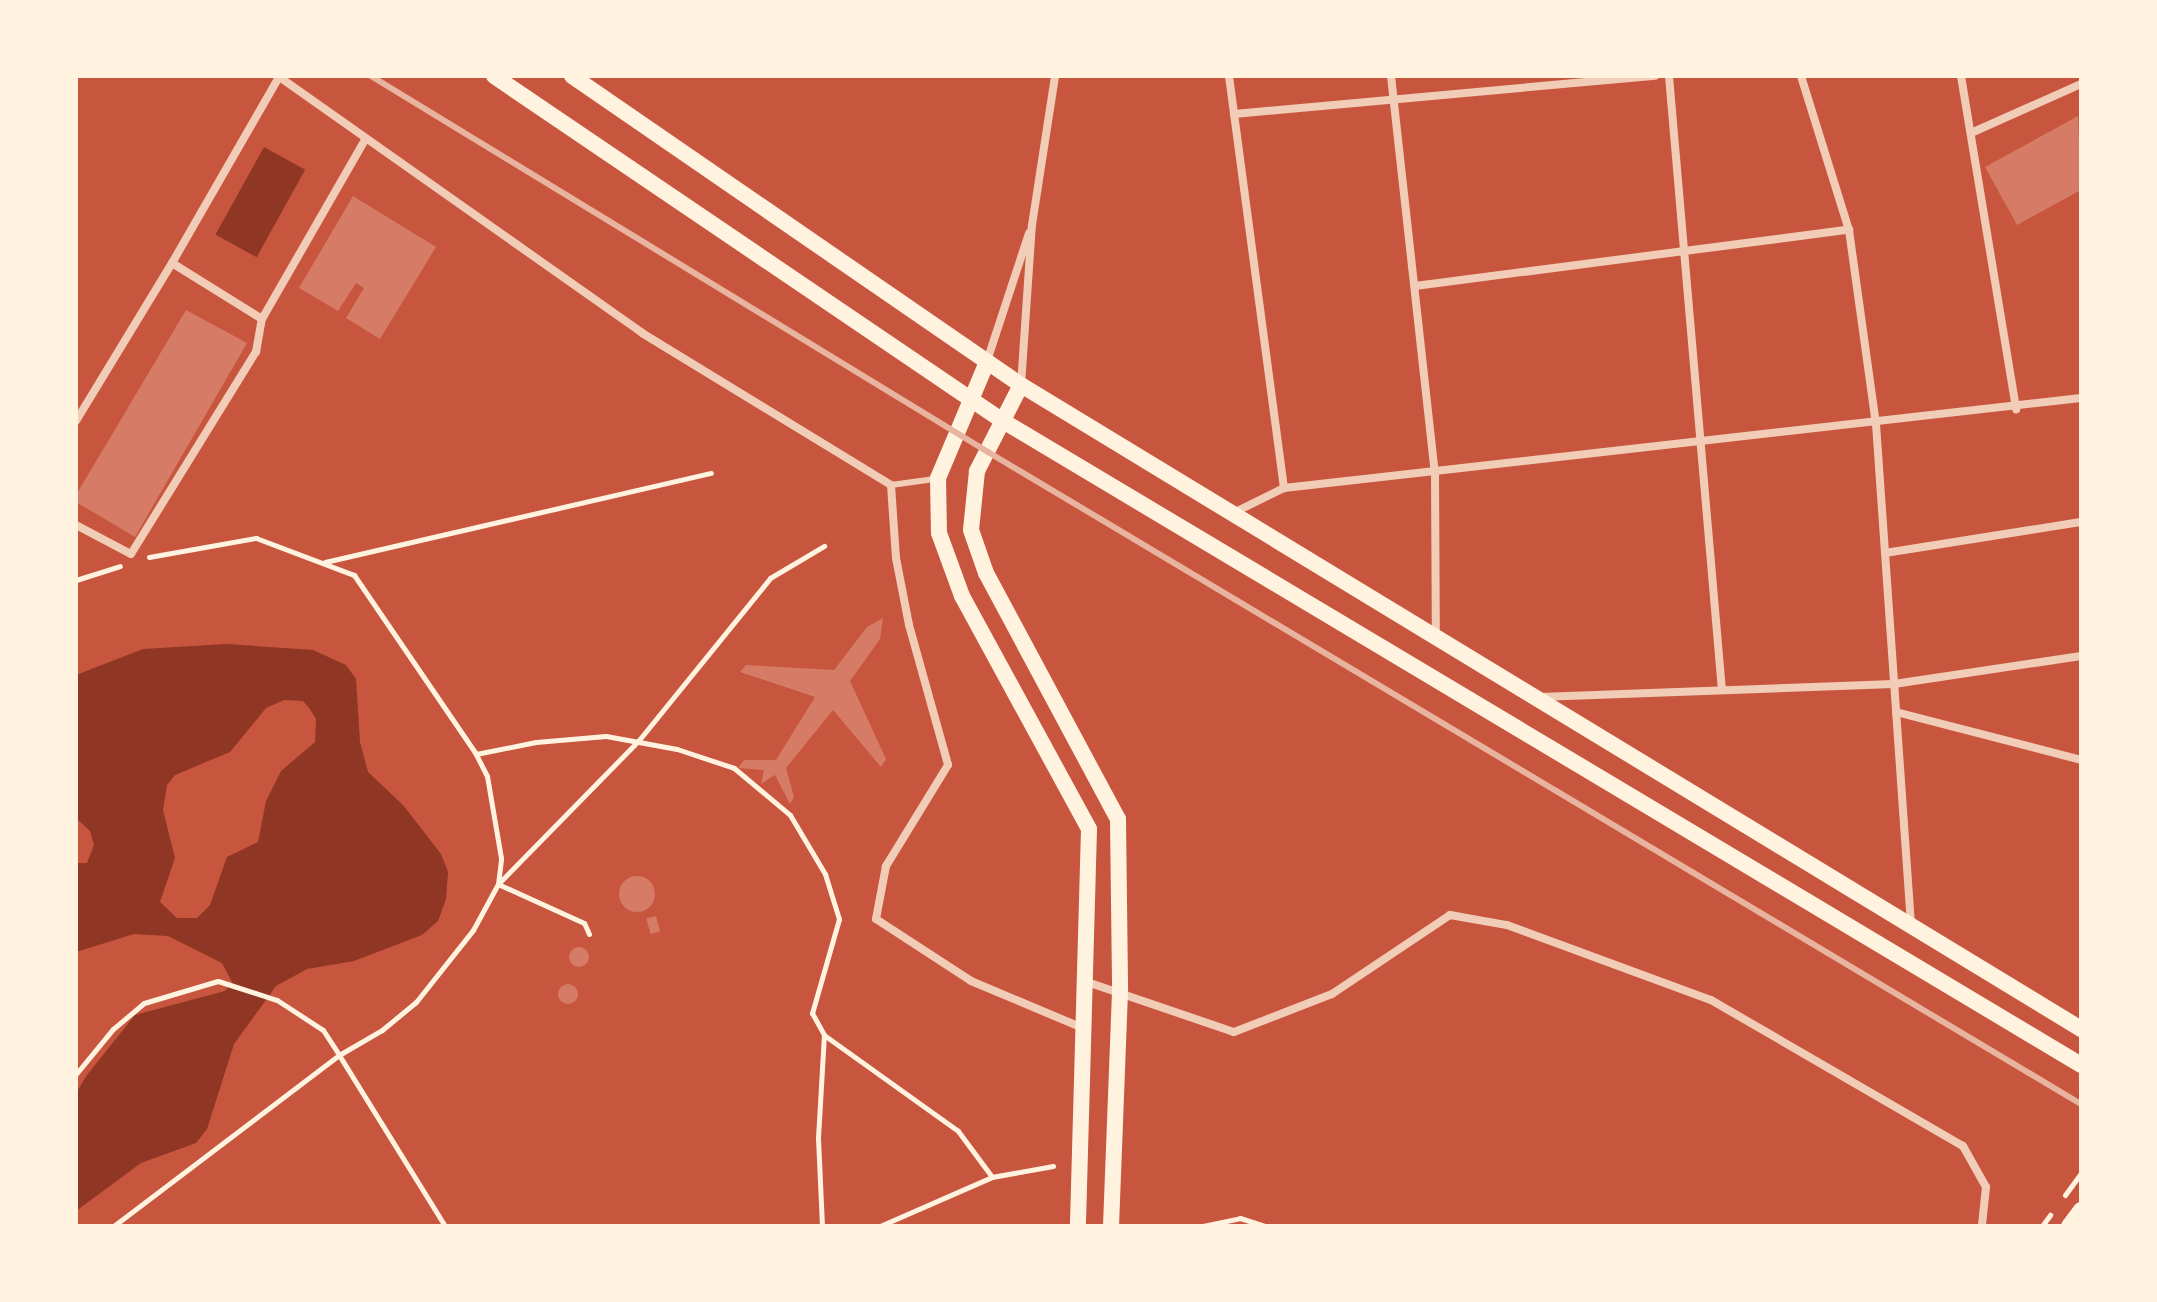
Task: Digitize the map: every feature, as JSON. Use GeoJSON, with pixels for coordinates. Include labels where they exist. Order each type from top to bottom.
{"type":"FeatureCollection","features":[{"type":"Feature","properties":{"kind":"main road"},"geometry":{"type":"LineString","coordinates":[[494,76],[1003,421],[2081,1065]]}},
{"type":"Feature","properties":{"kind":"main road"},"geometry":{"type":"LineString","coordinates":[[573,76],[1021,385],[1911,929],[2081,1029]]}},
{"type":"Feature","properties":{"kind":"main road"},"geometry":{"type":"LineString","coordinates":[[987,362],[938,478],[939,533],[953,575],[1089,829],[1086,1029],[1078,1226]]}},
{"type":"Feature","properties":{"kind":"main road"},"geometry":{"type":"LineString","coordinates":[[1021,385],[977,471],[971,530],[986,573],[1118,819],[1120,992],[1111,1226]]}},
{"type":"Feature","properties":{"kind":"main road"},"geometry":{"type":"LineString","coordinates":[[2057,1014],[2081,1016]]}},
{"type":"Feature","properties":{"kind":"main road"},"geometry":{"type":"LineString","coordinates":[[2069,1226],[2081,1210]]}},
{"type":"Feature","properties":{"kind":"street"},"geometry":{"type":"LineString","coordinates":[[1021,385],[1032,225],[1055,76]]}},
{"type":"Feature","properties":{"kind":"street"},"geometry":{"type":"LineString","coordinates":[[1229,76],[1284,488]]}},
{"type":"Feature","properties":{"kind":"street"},"geometry":{"type":"LineString","coordinates":[[1391,76],[1435,472],[1436,639]]}},
{"type":"Feature","properties":{"kind":"street"},"geometry":{"type":"LineString","coordinates":[[1234,114],[1395,102],[1655,76]]}},
{"type":"Feature","properties":{"kind":"street"},"geometry":{"type":"LineString","coordinates":[[1669,76],[1681,251],[1702,441],[1722,690]]}},
{"type":"Feature","properties":{"kind":"street"},"geometry":{"type":"LineString","coordinates":[[1801,76],[1849,230],[1876,424],[1911,929]]}},
{"type":"Feature","properties":{"kind":"street"},"geometry":{"type":"LineString","coordinates":[[1961,76],[2016,409]]}},
{"type":"Feature","properties":{"kind":"street"},"geometry":{"type":"LineString","coordinates":[[76,421],[89,393],[172,263],[278,77],[642,333],[891,485],[896,558],[909,625],[948,765],[886,866],[876,919],[971,981],[1086,1029]]}},
{"type":"Feature","properties":{"kind":"street"},"geometry":{"type":"LineString","coordinates":[[1971,133],[2081,84]]}},
{"type":"Feature","properties":{"kind":"street"},"geometry":{"type":"LineString","coordinates":[[76,525],[131,554],[256,352],[262,319],[365,140]]}},
{"type":"Feature","properties":{"kind":"street"},"geometry":{"type":"LineString","coordinates":[[987,362],[1032,225]]}},
{"type":"Feature","properties":{"kind":"street"},"geometry":{"type":"LineString","coordinates":[[1415,286],[1849,230]]}},
{"type":"Feature","properties":{"kind":"street"},"geometry":{"type":"LineString","coordinates":[[172,263],[262,319]]}},
{"type":"Feature","properties":{"kind":"street"},"geometry":{"type":"LineString","coordinates":[[76,398],[89,393]]}},
{"type":"Feature","properties":{"kind":"street"},"geometry":{"type":"LineString","coordinates":[[1232,513],[1284,488],[2016,409],[2081,398]]}},
{"type":"Feature","properties":{"kind":"street"},"geometry":{"type":"LineString","coordinates":[[1885,553],[2081,522]]}},
{"type":"Feature","properties":{"kind":"street"},"geometry":{"type":"LineString","coordinates":[[1537,698],[1894,684],[2081,656]]}},
{"type":"Feature","properties":{"kind":"street"},"geometry":{"type":"LineString","coordinates":[[1896,712],[2081,760]]}},
{"type":"Feature","properties":{"kind":"street"},"geometry":{"type":"LineString","coordinates":[[1087,982],[1234,1032],[1332,994],[1450,915],[1507,925],[1711,1000],[1963,1146],[1986,1187],[1982,1226]]}},
{"type":"Feature","properties":{"kind":"lane"},"geometry":{"type":"LineString","coordinates":[[891,485],[938,478]]}},
{"type":"Feature","properties":{"kind":"path"},"geometry":{"type":"LineString","coordinates":[[324,562],[711,473]]}},
{"type":"Feature","properties":{"kind":"path"},"geometry":{"type":"LineString","coordinates":[[146,558],[256,538],[354,575],[476,754],[497,826],[498,884]]}},
{"type":"Feature","properties":{"kind":"path"},"geometry":{"type":"LineString","coordinates":[[114,1226],[339,1055],[382,1030],[416,1002],[473,930],[498,884],[639,740],[770,578],[824,546]]}},
{"type":"Feature","properties":{"kind":"path"},"geometry":{"type":"LineString","coordinates":[[76,580],[132,562]]}},
{"type":"Feature","properties":{"kind":"path"},"geometry":{"type":"LineString","coordinates":[[476,754],[536,742],[639,740],[734,768],[790,815],[825,874],[839,919],[812,1013],[824,1035],[958,1131],[992,1177]]}},
{"type":"Feature","properties":{"kind":"path"},"geometry":{"type":"LineString","coordinates":[[498,884],[584,923],[589,934]]}},
{"type":"Feature","properties":{"kind":"path"},"geometry":{"type":"LineString","coordinates":[[76,1074],[113,1029],[144,1003],[218,981],[277,1000],[323,1030],[445,1226]]}},
{"type":"Feature","properties":{"kind":"path"},"geometry":{"type":"LineString","coordinates":[[822,1226],[818,1138],[824,1035]]}},
{"type":"Feature","properties":{"kind":"path"},"geometry":{"type":"LineString","coordinates":[[880,1226],[992,1177],[1053,1166]]}},
{"type":"Feature","properties":{"kind":"path"},"geometry":{"type":"LineString","coordinates":[[1203,1226],[1240,1218],[1264,1226]]}},
{"type":"Feature","properties":{"kind":"shaded area"},"geometry":{"type":"Polygon","coordinates":[[[264,147],[305,170],[257,257],[216,234],[264,147]]]}},
{"type":"Feature","properties":{"kind":"shaded area"},"geometry":{"type":"Polygon","coordinates":[[[227,644],[313,650],[346,665],[356,679],[360,742],[368,772],[403,805],[441,854],[448,872],[446,899],[438,921],[422,935],[354,961],[307,969],[276,986],[234,1044],[207,1129],[196,1143],[141,1163],[76,1211],[76,1093],[87,1075],[135,1015],[225,991],[232,982],[222,963],[168,936],[134,934],[76,952],[76,863],[87,863],[94,845],[90,831],[76,818],[76,675],[143,649],[227,644]],[[284,700],[266,708],[230,752],[175,775],[167,785],[163,810],[175,858],[160,902],[177,918],[197,918],[210,905],[227,857],[258,842],[266,801],[281,771],[315,742],[316,719],[303,701],[284,700]]]}},
{"type":"Feature","properties":{"kind":"building"},"geometry":{"type":"Polygon","coordinates":[[[2078,116],[2081,190],[2017,225],[1985,167],[2078,116]]]}},
{"type":"Feature","properties":{"kind":"building"},"geometry":{"type":"Polygon","coordinates":[[[353,196],[436,247],[380,339],[346,318],[364,288],[356,283],[338,311],[299,288],[353,196]]]}},
{"type":"Feature","properties":{"kind":"building"},"geometry":{"type":"Polygon","coordinates":[[[186,310],[247,343],[135,537],[76,502],[76,495],[186,310]]]}},
{"type":"Feature","properties":{"kind":"building"},"geometry":{"type":"Polygon","coordinates":[[[883,618],[880,639],[850,681],[886,759],[881,767],[833,710],[786,768],[794,797],[790,804],[775,775],[761,784],[764,770],[738,768],[744,760],[776,760],[815,697],[740,672],[746,665],[834,670],[867,627],[883,618]]]}},
{"type":"Feature","properties":{"kind":"building"},"geometry":{"type":"Polygon","coordinates":[[[637,876],[650,881],[655,894],[650,907],[637,912],[624,907],[619,894],[624,881],[637,876]]]}},
{"type":"Feature","properties":{"kind":"building"},"geometry":{"type":"Polygon","coordinates":[[[656,916],[660,931],[650,934],[646,919],[656,916]]]}},
{"type":"Feature","properties":{"kind":"building"},"geometry":{"type":"Polygon","coordinates":[[[579,947],[586,950],[589,957],[586,964],[579,967],[572,964],[569,957],[572,950],[579,947]]]}},
{"type":"Feature","properties":{"kind":"building"},"geometry":{"type":"Polygon","coordinates":[[[568,984],[575,987],[578,994],[575,1001],[568,1004],[561,1001],[558,994],[561,987],[568,984]]]}},
{"type":"Feature","properties":{"kind":"railway"},"geometry":{"type":"LineString","coordinates":[[371,76],[988,452],[2081,1104]]}}]}
